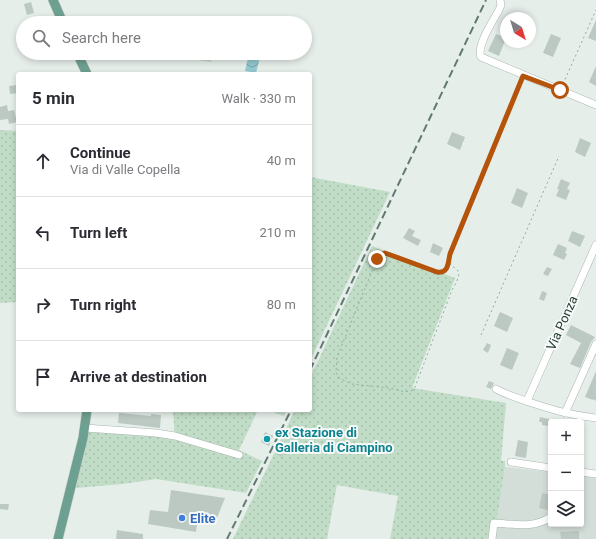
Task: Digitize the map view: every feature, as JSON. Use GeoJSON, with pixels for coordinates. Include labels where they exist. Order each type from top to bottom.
{"type":"FeatureCollection","features":[{"type":"Feature","properties":{"kind":"main road"},"geometry":{"type":"LineString","coordinates":[[52,0],[60,16]]}},
{"type":"Feature","properties":{"kind":"main road"},"geometry":{"type":"LineString","coordinates":[[80,60],[86,72]]}},
{"type":"Feature","properties":{"kind":"main road"},"geometry":{"type":"LineString","coordinates":[[58,539],[85,428],[87,412]]}},
{"type":"Feature","properties":{"kind":"street"},"geometry":{"type":"LineString","coordinates":[[500,0],[501,5],[499,10],[480,46],[479,53],[481,57],[523,76],[596,105]]}},
{"type":"Feature","properties":{"kind":"street","name":"Via Ponza"},"geometry":{"type":"LineString","coordinates":[[527,401],[596,245]]}},
{"type":"Feature","properties":{"kind":"street"},"geometry":{"type":"LineString","coordinates":[[565,413],[596,344]]}},
{"type":"Feature","properties":{"kind":"street"},"geometry":{"type":"LineString","coordinates":[[496,389],[506,394],[565,413],[576,416],[596,418]]}},
{"type":"Feature","properties":{"kind":"street"},"geometry":{"type":"LineString","coordinates":[[85,428],[156,433],[175,436],[239,455]]}},
{"type":"Feature","properties":{"kind":"street"},"geometry":{"type":"LineString","coordinates":[[511,462],[548,468]]}},
{"type":"Feature","properties":{"kind":"street"},"geometry":{"type":"LineString","coordinates":[[584,472],[596,474]]}},
{"type":"Feature","properties":{"kind":"street"},"geometry":{"type":"LineString","coordinates":[[492,539],[494,523],[529,525],[541,524],[548,519]]}},
{"type":"Feature","properties":{"kind":"path"},"geometry":{"type":"LineString","coordinates":[[560,90],[596,10]]}},
{"type":"Feature","properties":{"kind":"path"},"geometry":{"type":"LineString","coordinates":[[449,263],[458,271],[459,277],[447,303],[417,384],[413,390],[405,392],[390,388],[351,384],[338,378],[336,372],[337,357],[371,272],[379,256],[385,253],[390,254],[440,273],[445,271],[449,263],[450,254],[523,76]]}},
{"type":"Feature","properties":{"kind":"path"},"geometry":{"type":"LineString","coordinates":[[481,335],[559,156]]}},
{"type":"Feature","properties":{"kind":"shaded area"},"geometry":{"type":"Polygon","coordinates":[[[505,467],[548,472],[548,527],[584,527],[584,476],[596,478],[596,539],[494,539],[505,467]]]}},
{"type":"Feature","properties":{"kind":"green space"},"geometry":{"type":"Polygon","coordinates":[[[197,60],[211,60],[211,62],[197,60]]]}},
{"type":"Feature","properties":{"kind":"green space"},"geometry":{"type":"Polygon","coordinates":[[[0,130],[16,131],[16,302],[0,303],[0,130]]]}},
{"type":"Feature","properties":{"kind":"green space"},"geometry":{"type":"Polygon","coordinates":[[[312,177],[390,192],[312,357],[312,177]]]}},
{"type":"Feature","properties":{"kind":"green space"},"geometry":{"type":"Polygon","coordinates":[[[372,246],[455,278],[412,388],[506,403],[501,461],[505,461],[505,467],[494,539],[390,539],[398,496],[337,485],[327,539],[233,539],[294,412],[312,412],[312,374],[372,246]]]}},
{"type":"Feature","properties":{"kind":"green space"},"geometry":{"type":"Polygon","coordinates":[[[173,412],[257,412],[239,450],[262,461],[246,493],[156,479],[123,484],[76,488],[88,432],[152,435],[175,440],[173,412]]]}},
{"type":"Feature","properties":{"kind":"green space"},"geometry":{"type":"Polygon","coordinates":[[[273,412],[286,412],[284,416],[273,412]]]}},
{"type":"Feature","properties":{"kind":"water"},"geometry":{"type":"Polygon","coordinates":[[[247,60],[259,60],[256,72],[245,71],[247,60]]]}},
{"type":"Feature","properties":{"kind":"building"},"geometry":{"type":"Polygon","coordinates":[[[31,2],[34,13],[27,15],[24,4],[31,2]]]}},
{"type":"Feature","properties":{"kind":"building"},"geometry":{"type":"Polygon","coordinates":[[[596,20],[596,41],[588,38],[596,20]]]}},
{"type":"Feature","properties":{"kind":"building"},"geometry":{"type":"Polygon","coordinates":[[[496,34],[500,36],[500,48],[502,48],[499,56],[488,51],[496,34]]]}},
{"type":"Feature","properties":{"kind":"building"},"geometry":{"type":"Polygon","coordinates":[[[551,34],[561,38],[553,57],[543,53],[551,34]]]}},
{"type":"Feature","properties":{"kind":"building"},"geometry":{"type":"Polygon","coordinates":[[[596,66],[596,86],[589,82],[596,66]]]}},
{"type":"Feature","properties":{"kind":"building"},"geometry":{"type":"Polygon","coordinates":[[[16,85],[16,93],[10,94],[9,86],[16,85]]]}},
{"type":"Feature","properties":{"kind":"building"},"geometry":{"type":"Polygon","coordinates":[[[7,105],[8,111],[14,110],[16,122],[9,124],[8,119],[0,120],[0,107],[7,105]]]}},
{"type":"Feature","properties":{"kind":"building"},"geometry":{"type":"Polygon","coordinates":[[[452,132],[465,137],[460,150],[447,144],[452,132]]]}},
{"type":"Feature","properties":{"kind":"building"},"geometry":{"type":"Polygon","coordinates":[[[580,138],[591,143],[585,157],[575,152],[580,138]]]}},
{"type":"Feature","properties":{"kind":"building"},"geometry":{"type":"Polygon","coordinates":[[[561,179],[570,183],[567,189],[570,190],[566,200],[556,196],[561,179]]]}},
{"type":"Feature","properties":{"kind":"building"},"geometry":{"type":"Polygon","coordinates":[[[517,188],[528,193],[522,208],[511,203],[517,188]]]}},
{"type":"Feature","properties":{"kind":"building"},"geometry":{"type":"Polygon","coordinates":[[[409,228],[415,231],[412,236],[421,240],[418,246],[403,238],[409,228]]]}},
{"type":"Feature","properties":{"kind":"building"},"geometry":{"type":"Polygon","coordinates":[[[572,231],[585,236],[580,247],[568,241],[572,231]]]}},
{"type":"Feature","properties":{"kind":"building"},"geometry":{"type":"Polygon","coordinates":[[[433,243],[443,248],[439,256],[430,252],[433,243]]]}},
{"type":"Feature","properties":{"kind":"building"},"geometry":{"type":"Polygon","coordinates":[[[558,244],[567,248],[565,253],[567,254],[564,260],[553,255],[558,244]]]}},
{"type":"Feature","properties":{"kind":"building"},"geometry":{"type":"Polygon","coordinates":[[[547,267],[552,269],[548,276],[543,274],[547,267]]]}},
{"type":"Feature","properties":{"kind":"building"},"geometry":{"type":"Polygon","coordinates":[[[542,291],[547,293],[544,301],[539,299],[542,291]]]}},
{"type":"Feature","properties":{"kind":"building"},"geometry":{"type":"Polygon","coordinates":[[[500,312],[513,318],[507,332],[494,326],[500,312]]]}},
{"type":"Feature","properties":{"kind":"building"},"geometry":{"type":"Polygon","coordinates":[[[571,325],[595,337],[591,342],[580,368],[570,364],[581,343],[566,335],[571,325]]]}},
{"type":"Feature","properties":{"kind":"building"},"geometry":{"type":"Polygon","coordinates":[[[487,343],[491,345],[488,353],[483,350],[487,343]]]}},
{"type":"Feature","properties":{"kind":"building"},"geometry":{"type":"Polygon","coordinates":[[[507,348],[519,353],[512,370],[500,365],[507,348]]]}},
{"type":"Feature","properties":{"kind":"building"},"geometry":{"type":"Polygon","coordinates":[[[596,371],[596,401],[585,397],[596,371]]]}},
{"type":"Feature","properties":{"kind":"building"},"geometry":{"type":"Polygon","coordinates":[[[489,381],[494,383],[491,389],[486,387],[489,381]]]}},
{"type":"Feature","properties":{"kind":"building"},"geometry":{"type":"Polygon","coordinates":[[[119,413],[151,416],[151,414],[161,415],[160,428],[118,423],[119,413]]]}},
{"type":"Feature","properties":{"kind":"building"},"geometry":{"type":"Polygon","coordinates":[[[540,417],[549,419],[548,426],[542,425],[542,422],[539,422],[540,417]]]}},
{"type":"Feature","properties":{"kind":"building","name":"ex Stazione di Galleria di Ciampino"},"geometry":{"type":"Polygon","coordinates":[[[265,432],[273,436],[269,446],[261,442],[265,432]]]}},
{"type":"Feature","properties":{"kind":"building"},"geometry":{"type":"Polygon","coordinates":[[[518,440],[528,442],[526,458],[515,456],[518,440]]]}},
{"type":"Feature","properties":{"kind":"building"},"geometry":{"type":"Polygon","coordinates":[[[281,445],[287,448],[282,457],[276,454],[281,445]]]}},
{"type":"Feature","properties":{"kind":"building"},"geometry":{"type":"Polygon","coordinates":[[[171,490],[225,498],[217,518],[198,516],[196,532],[148,524],[150,510],[168,512],[171,490]]]}},
{"type":"Feature","properties":{"kind":"building"},"geometry":{"type":"Polygon","coordinates":[[[542,493],[548,494],[548,510],[539,508],[542,493]]]}},
{"type":"Feature","properties":{"kind":"building"},"geometry":{"type":"Polygon","coordinates":[[[0,504],[9,504],[8,510],[0,509],[0,504]]]}},
{"type":"Feature","properties":{"kind":"building"},"geometry":{"type":"Polygon","coordinates":[[[117,530],[143,534],[143,539],[116,539],[117,530]]]}},
{"type":"Feature","properties":{"kind":"building"},"geometry":{"type":"Polygon","coordinates":[[[579,531],[579,539],[561,539],[560,532],[579,531]]]}},
{"type":"Feature","properties":{"kind":"railway"},"geometry":{"type":"LineString","coordinates":[[312,366],[486,0]]}},
{"type":"Feature","properties":{"kind":"railway"},"geometry":{"type":"LineString","coordinates":[[227,539],[290,412]]}},
{"type":"Feature","properties":{"kind":"place","name":"ex Stazione di Galleria di Ciampino"},"geometry":{"type":"Point","coordinates":[267,439]}},
{"type":"Feature","properties":{"kind":"place","name":"Elite"},"geometry":{"type":"Point","coordinates":[182,518]}},
{"type":"Feature","properties":{"kind":"route"},"geometry":{"type":"LineString","coordinates":[[377,259],[385,253],[440,273],[445,271],[449,263],[450,254],[523,76],[560,90]]}}]}
